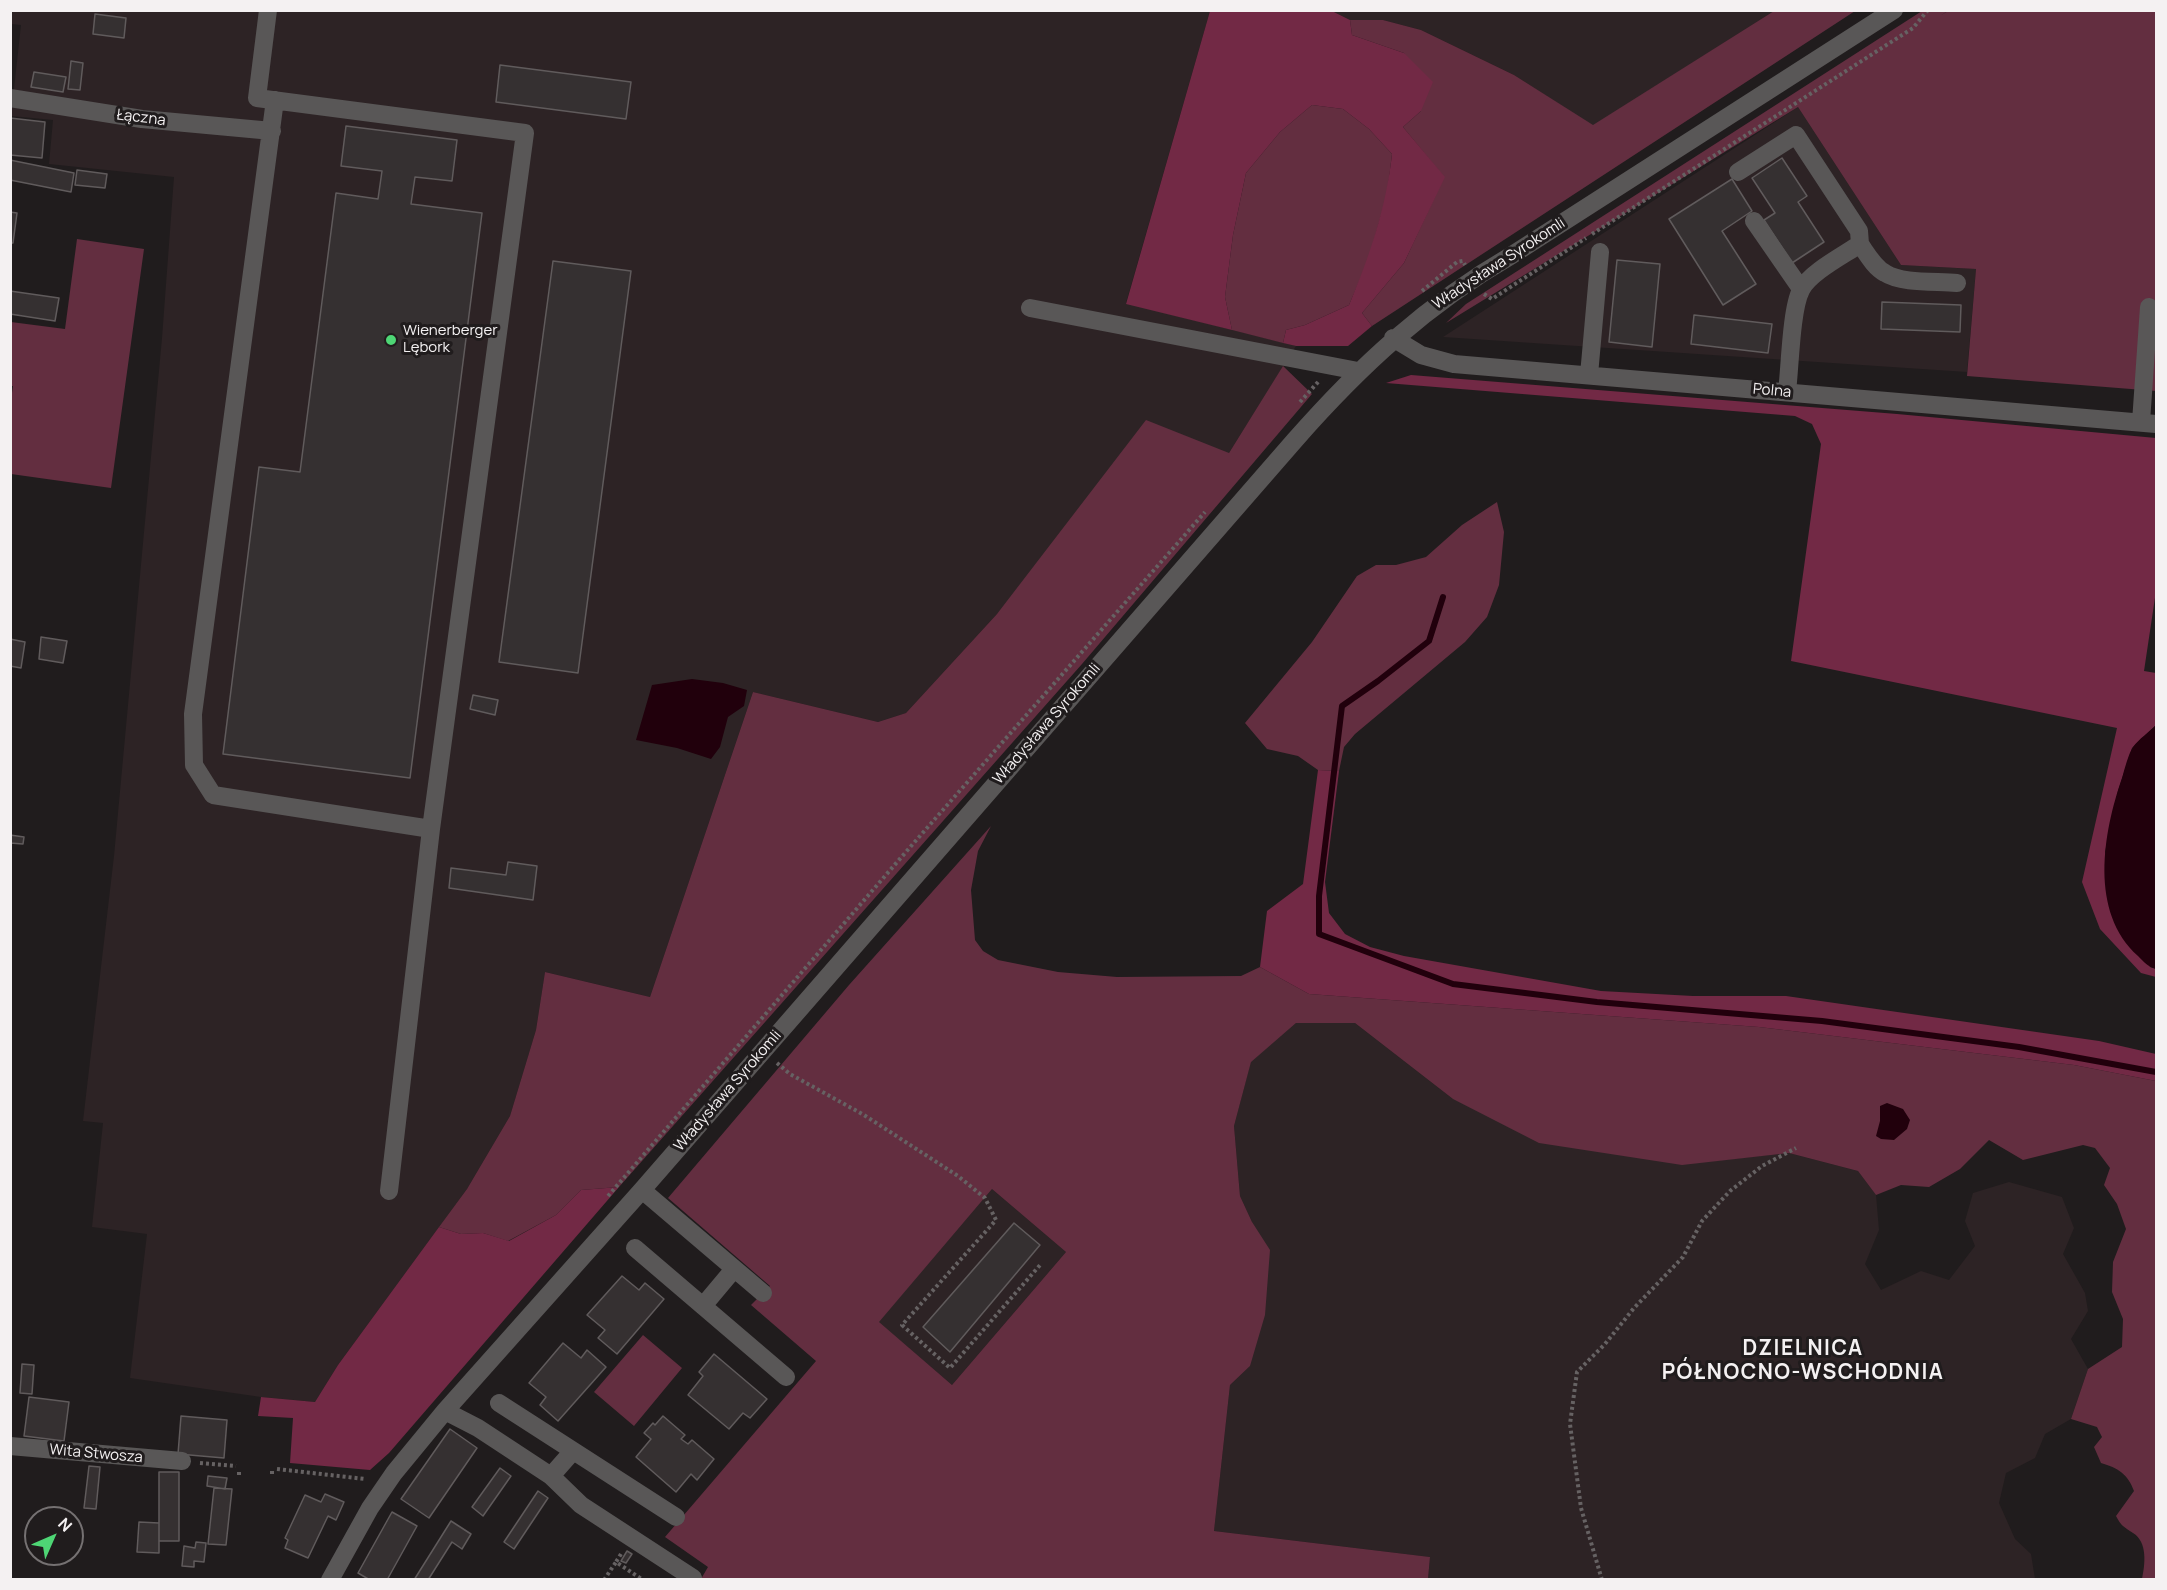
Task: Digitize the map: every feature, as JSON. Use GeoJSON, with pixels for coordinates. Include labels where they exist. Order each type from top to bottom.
{"type":"FeatureCollection","features":[{"type":"Feature","properties":{"kind":"street"},"geometry":{"type":"LineString","coordinates":[[268,10],[257,98],[525,133],[431,829],[389,1191]]}},
{"type":"Feature","properties":{"kind":"street","name":"Władysława Syrokomli"},"geometry":{"type":"LineString","coordinates":[[337,1577],[370,1508],[445,1411],[642,1190],[1287,449],[1358,371],[1393,338],[1473,278],[1894,10]]}},
{"type":"Feature","properties":{"kind":"street","name":"Łączna"},"geometry":{"type":"LineString","coordinates":[[10,98],[142,119],[272,131]]}},
{"type":"Feature","properties":{"kind":"street"},"geometry":{"type":"LineString","coordinates":[[275,100],[194,714],[194,765],[213,795],[431,829]]}},
{"type":"Feature","properties":{"kind":"street"},"geometry":{"type":"LineString","coordinates":[[1738,172],[1796,135],[1859,231],[1860,244],[1885,274],[1900,279],[1957,282]]}},
{"type":"Feature","properties":{"kind":"street"},"geometry":{"type":"LineString","coordinates":[[1754,221],[1801,289]]}},
{"type":"Feature","properties":{"kind":"street"},"geometry":{"type":"LineString","coordinates":[[1787,392],[1796,307],[1801,289],[1815,274],[1860,244]]}},
{"type":"Feature","properties":{"kind":"street"},"geometry":{"type":"LineString","coordinates":[[1589,375],[1600,252]]}},
{"type":"Feature","properties":{"kind":"street"},"geometry":{"type":"LineString","coordinates":[[2149,307],[2149,423]]}},
{"type":"Feature","properties":{"kind":"street"},"geometry":{"type":"LineString","coordinates":[[1030,308],[1358,371]]}},
{"type":"Feature","properties":{"kind":"street","name":"Polna"},"geometry":{"type":"LineString","coordinates":[[1393,338],[1421,355],[1454,364],[2149,423]]}},
{"type":"Feature","properties":{"kind":"street"},"geometry":{"type":"LineString","coordinates":[[642,1190],[763,1293]]}},
{"type":"Feature","properties":{"kind":"street"},"geometry":{"type":"LineString","coordinates":[[635,1248],[786,1377]]}},
{"type":"Feature","properties":{"kind":"street"},"geometry":{"type":"LineString","coordinates":[[703,1306],[734,1269]]}},
{"type":"Feature","properties":{"kind":"street"},"geometry":{"type":"LineString","coordinates":[[499,1403],[676,1517]]}},
{"type":"Feature","properties":{"kind":"street"},"geometry":{"type":"LineString","coordinates":[[445,1411],[478,1428],[551,1476],[581,1505],[693,1578]]}},
{"type":"Feature","properties":{"kind":"street","name":"Wita Stwosza"},"geometry":{"type":"LineString","coordinates":[[10,1446],[189,1462]]}},
{"type":"Feature","properties":{"kind":"street"},"geometry":{"type":"LineString","coordinates":[[551,1476],[573,1450]]}},
{"type":"Feature","properties":{"kind":"path"},"geometry":{"type":"LineString","coordinates":[[762,1051],[790,1074],[864,1115],[958,1176],[985,1198],[996,1220],[902,1326],[950,1368],[1041,1264]]}},
{"type":"Feature","properties":{"kind":"path"},"geometry":{"type":"LineString","coordinates":[[1602,1580],[1581,1508],[1570,1424],[1577,1372],[1683,1257],[1702,1221],[1730,1191],[1762,1166],[1796,1148]]}},
{"type":"Feature","properties":{"kind":"path"},"geometry":{"type":"LineString","coordinates":[[189,1462],[238,1467],[239,1476]]}},
{"type":"Feature","properties":{"kind":"path"},"geometry":{"type":"LineString","coordinates":[[274,1471],[365,1479]]}},
{"type":"Feature","properties":{"kind":"path"},"geometry":{"type":"LineString","coordinates":[[604,1580],[625,1548]]}},
{"type":"Feature","properties":{"kind":"path"},"geometry":{"type":"LineString","coordinates":[[616,1562],[643,1580]]}},
{"type":"Feature","properties":{"kind":"shaded area"},"geometry":{"type":"Polygon","coordinates":[[[10,11],[1210,11],[1126,303],[1296,346],[1229,453],[997,614],[906,713],[878,722],[753,692],[650,997],[545,972],[536,1030],[510,1116],[467,1189],[338,1365],[315,1402],[261,1397],[130,1378],[147,1234],[92,1227],[103,1123],[83,1121],[114,856],[162,338],[174,177],[49,164],[53,120],[11,116],[21,25],[11,24],[10,11]]]}},
{"type":"Feature","properties":{"kind":"shaded area"},"geometry":{"type":"Polygon","coordinates":[[[1210,11],[1332,11],[1350,20],[1352,35],[1404,53],[1433,82],[1421,111],[1403,127],[1445,177],[1404,263],[1362,313],[1372,326],[1348,346],[1296,346],[1283,343],[1286,330],[1305,325],[1349,305],[1364,268],[1381,212],[1392,154],[1369,129],[1343,109],[1312,105],[1280,132],[1246,173],[1233,235],[1225,297],[1232,330],[1126,304],[1210,11]]]}},
{"type":"Feature","properties":{"kind":"shaded area"},"geometry":{"type":"Polygon","coordinates":[[[1332,11],[1774,11],[1593,126],[1514,75],[1421,30],[1383,20],[1350,20],[1332,11]]]}},
{"type":"Feature","properties":{"kind":"shaded area"},"geometry":{"type":"Polygon","coordinates":[[[1774,11],[1855,11],[1372,326],[1362,313],[1404,263],[1444,177],[1403,127],[1421,111],[1404,53],[1352,35],[1350,20],[1383,20],[1421,30],[1514,75],[1593,125],[1774,11]]]}},
{"type":"Feature","properties":{"kind":"shaded area"},"geometry":{"type":"Polygon","coordinates":[[[1922,11],[2156,11],[2156,391],[1967,376],[1976,269],[1901,265],[1798,107],[1446,323],[1466,304],[1922,11]]]}},
{"type":"Feature","properties":{"kind":"shaded area"},"geometry":{"type":"Polygon","coordinates":[[[1312,105],[1343,109],[1369,129],[1392,154],[1387,195],[1368,261],[1349,305],[1305,325],[1286,330],[1283,343],[1232,330],[1225,297],[1233,235],[1246,173],[1280,132],[1312,105]]]}},
{"type":"Feature","properties":{"kind":"shaded area"},"geometry":{"type":"Polygon","coordinates":[[[1798,107],[1901,265],[1976,269],[1967,372],[1443,337],[1798,107]]]}},
{"type":"Feature","properties":{"kind":"shaded area"},"geometry":{"type":"Polygon","coordinates":[[[77,239],[144,249],[111,488],[11,474],[10,406],[13,386],[10,386],[11,322],[65,329],[77,239]]]}},
{"type":"Feature","properties":{"kind":"shaded area"},"geometry":{"type":"Polygon","coordinates":[[[1283,366],[1312,394],[1082,664],[619,1187],[581,1190],[556,1215],[508,1241],[483,1233],[461,1234],[439,1227],[467,1189],[510,1116],[536,1030],[545,972],[650,997],[753,692],[878,722],[906,713],[997,614],[1146,420],[1229,453],[1283,366]]]}},
{"type":"Feature","properties":{"kind":"shaded area"},"geometry":{"type":"Polygon","coordinates":[[[1411,375],[1897,414],[2156,438],[2156,591],[2144,671],[2156,673],[2156,725],[2132,748],[2118,791],[2105,852],[2150,967],[2156,969],[2156,977],[2141,973],[2100,929],[2082,882],[2117,728],[1791,661],[1821,444],[1812,424],[1795,416],[1386,383],[1411,375]]]}},
{"type":"Feature","properties":{"kind":"shaded area"},"geometry":{"type":"Polygon","coordinates":[[[1497,502],[1504,532],[1499,585],[1487,617],[1465,642],[1355,734],[1344,747],[1339,771],[1318,770],[1298,756],[1267,749],[1245,723],[1312,642],[1357,576],[1376,565],[1396,565],[1426,557],[1462,525],[1497,502]]]}},
{"type":"Feature","properties":{"kind":"shaded area"},"geometry":{"type":"Polygon","coordinates":[[[692,679],[723,683],[747,690],[744,706],[728,717],[720,747],[711,759],[677,748],[636,740],[652,685],[692,679]]]}},
{"type":"Feature","properties":{"kind":"shaded area"},"geometry":{"type":"Polygon","coordinates":[[[2156,725],[2156,969],[2144,962],[2122,938],[2112,917],[2106,895],[2104,871],[2110,823],[2128,758],[2135,744],[2156,725]]]}},
{"type":"Feature","properties":{"kind":"shaded area"},"geometry":{"type":"Polygon","coordinates":[[[1318,770],[1339,771],[1325,882],[1329,913],[1345,934],[1370,947],[1404,956],[1601,991],[1693,996],[1786,996],[2099,1041],[2156,1054],[2156,1081],[2074,1065],[1759,1027],[1309,994],[1260,967],[1267,911],[1303,884],[1318,770]]]}},
{"type":"Feature","properties":{"kind":"shaded area"},"geometry":{"type":"Polygon","coordinates":[[[991,826],[978,851],[971,890],[975,940],[983,951],[998,960],[1058,972],[1117,977],[1241,976],[1260,967],[1309,994],[1759,1027],[2074,1065],[2156,1081],[2156,1579],[2142,1579],[2144,1561],[2141,1542],[2121,1524],[2116,1516],[2134,1491],[2132,1485],[2122,1472],[2101,1463],[2094,1447],[2102,1437],[2097,1427],[2071,1419],[2088,1369],[2122,1347],[2123,1319],[2112,1292],[2113,1262],[2126,1229],[2117,1204],[2104,1185],[2110,1168],[2095,1148],[2083,1145],[2023,1160],[1989,1140],[1960,1169],[1929,1187],[1901,1185],[1876,1195],[1858,1171],[1789,1153],[1682,1165],[1539,1143],[1453,1099],[1355,1023],[1296,1023],[1251,1062],[1234,1126],[1240,1196],[1252,1222],[1270,1250],[1265,1315],[1250,1366],[1230,1385],[1214,1531],[1430,1557],[1428,1579],[701,1579],[708,1567],[665,1537],[816,1361],[751,1305],[770,1286],[668,1198],[849,985],[991,826]],[[992,1189],[879,1322],[952,1385],[1066,1252],[992,1189]]]}},
{"type":"Feature","properties":{"kind":"shaded area"},"geometry":{"type":"Polygon","coordinates":[[[1296,1023],[1355,1023],[1453,1099],[1682,1164],[1789,1153],[1858,1171],[1876,1195],[1879,1230],[1865,1264],[1881,1290],[1921,1271],[1949,1280],[1975,1246],[1965,1221],[1973,1193],[2009,1182],[2062,1197],[2074,1228],[2063,1254],[2085,1293],[2088,1311],[2071,1339],[2088,1369],[2071,1419],[2045,1434],[2035,1458],[2006,1473],[1999,1503],[2015,1539],[2031,1554],[2035,1579],[1428,1579],[1430,1557],[1214,1531],[1230,1385],[1250,1366],[1252,1222],[1240,1196],[1234,1126],[1251,1061],[1296,1023]]]}},
{"type":"Feature","properties":{"kind":"shaded area"},"geometry":{"type":"Polygon","coordinates":[[[1887,1103],[1903,1109],[1910,1120],[1907,1129],[1894,1140],[1881,1139],[1876,1136],[1880,1121],[1880,1106],[1887,1103]]]}},
{"type":"Feature","properties":{"kind":"shaded area"},"geometry":{"type":"Polygon","coordinates":[[[619,1187],[389,1453],[370,1470],[290,1463],[293,1418],[258,1416],[261,1397],[315,1402],[338,1365],[439,1227],[461,1234],[483,1233],[509,1241],[556,1215],[581,1190],[619,1187]]]}},
{"type":"Feature","properties":{"kind":"shaded area"},"geometry":{"type":"Polygon","coordinates":[[[992,1189],[1066,1252],[952,1385],[878,1322],[992,1189]]]}},
{"type":"Feature","properties":{"kind":"shaded area"},"geometry":{"type":"Polygon","coordinates":[[[643,1335],[682,1368],[634,1426],[594,1392],[643,1335]]]}},
{"type":"Feature","properties":{"kind":"building"},"geometry":{"type":"Polygon","coordinates":[[[95,14],[126,18],[124,38],[93,34],[95,14]]]}},
{"type":"Feature","properties":{"kind":"building"},"geometry":{"type":"Polygon","coordinates":[[[71,61],[83,63],[80,90],[68,89],[71,61]]]}},
{"type":"Feature","properties":{"kind":"building"},"geometry":{"type":"Polygon","coordinates":[[[500,65],[631,82],[626,119],[496,102],[500,65]]]}},
{"type":"Feature","properties":{"kind":"building"},"geometry":{"type":"Polygon","coordinates":[[[34,72],[66,77],[63,92],[31,87],[34,72]]]}},
{"type":"Feature","properties":{"kind":"building"},"geometry":{"type":"Polygon","coordinates":[[[10,118],[45,122],[42,158],[10,155],[10,118]]]}},
{"type":"Feature","properties":{"kind":"building","name":"Wienerberger Lębork"},"geometry":{"type":"Polygon","coordinates":[[[346,126],[457,140],[452,181],[415,177],[411,204],[482,213],[410,778],[223,754],[259,467],[300,472],[336,193],[378,199],[382,171],[341,166],[346,126]]]}},
{"type":"Feature","properties":{"kind":"building"},"geometry":{"type":"Polygon","coordinates":[[[1782,158],[1807,196],[1798,202],[1824,242],[1792,263],[1764,220],[1775,213],[1752,178],[1782,158]]]}},
{"type":"Feature","properties":{"kind":"building"},"geometry":{"type":"Polygon","coordinates":[[[10,160],[74,173],[71,192],[10,180],[10,160]]]}},
{"type":"Feature","properties":{"kind":"building"},"geometry":{"type":"Polygon","coordinates":[[[77,170],[107,174],[105,188],[75,185],[77,170]]]}},
{"type":"Feature","properties":{"kind":"building"},"geometry":{"type":"Polygon","coordinates":[[[1732,179],[1752,211],[1722,231],[1756,284],[1723,305],[1669,219],[1732,179]]]}},
{"type":"Feature","properties":{"kind":"building"},"geometry":{"type":"Polygon","coordinates":[[[10,212],[17,213],[13,243],[10,243],[10,212]]]}},
{"type":"Feature","properties":{"kind":"building"},"geometry":{"type":"Polygon","coordinates":[[[1617,260],[1660,264],[1652,347],[1609,342],[1617,260]]]}},
{"type":"Feature","properties":{"kind":"building"},"geometry":{"type":"Polygon","coordinates":[[[553,261],[631,271],[578,673],[499,662],[553,261]]]}},
{"type":"Feature","properties":{"kind":"building"},"geometry":{"type":"Polygon","coordinates":[[[10,291],[59,298],[55,321],[10,314],[10,291]]]}},
{"type":"Feature","properties":{"kind":"building"},"geometry":{"type":"Polygon","coordinates":[[[1882,302],[1961,305],[1960,332],[1881,329],[1882,302]]]}},
{"type":"Feature","properties":{"kind":"building"},"geometry":{"type":"Polygon","coordinates":[[[1694,315],[1772,324],[1768,353],[1691,344],[1694,315]]]}},
{"type":"Feature","properties":{"kind":"building"},"geometry":{"type":"Polygon","coordinates":[[[41,637],[67,641],[63,663],[39,659],[41,637]]]}},
{"type":"Feature","properties":{"kind":"building"},"geometry":{"type":"Polygon","coordinates":[[[10,639],[25,642],[21,668],[10,666],[10,639]]]}},
{"type":"Feature","properties":{"kind":"building"},"geometry":{"type":"Polygon","coordinates":[[[473,695],[498,700],[495,715],[470,709],[473,695]]]}},
{"type":"Feature","properties":{"kind":"building"},"geometry":{"type":"Polygon","coordinates":[[[10,835],[24,837],[23,844],[10,843],[10,835]]]}},
{"type":"Feature","properties":{"kind":"building"},"geometry":{"type":"Polygon","coordinates":[[[508,862],[537,866],[533,900],[449,888],[451,868],[506,875],[508,862]]]}},
{"type":"Feature","properties":{"kind":"building"},"geometry":{"type":"Polygon","coordinates":[[[1014,1223],[1040,1245],[950,1352],[923,1327],[1014,1223]]]}},
{"type":"Feature","properties":{"kind":"building"},"geometry":{"type":"Polygon","coordinates":[[[622,1276],[639,1290],[645,1283],[664,1299],[617,1354],[598,1338],[605,1330],[587,1315],[622,1276]]]}},
{"type":"Feature","properties":{"kind":"building"},"geometry":{"type":"Polygon","coordinates":[[[563,1343],[581,1358],[587,1350],[606,1367],[558,1421],[540,1405],[546,1397],[529,1383],[563,1343]]]}},
{"type":"Feature","properties":{"kind":"building"},"geometry":{"type":"Polygon","coordinates":[[[714,1354],[767,1399],[750,1418],[743,1413],[729,1429],[688,1395],[703,1376],[699,1372],[714,1354]]]}},
{"type":"Feature","properties":{"kind":"building"},"geometry":{"type":"Polygon","coordinates":[[[22,1364],[34,1365],[32,1394],[20,1393],[22,1364]]]}},
{"type":"Feature","properties":{"kind":"building"},"geometry":{"type":"Polygon","coordinates":[[[29,1397],[69,1402],[64,1441],[24,1436],[29,1397]]]}},
{"type":"Feature","properties":{"kind":"building"},"geometry":{"type":"Polygon","coordinates":[[[181,1416],[227,1420],[224,1458],[178,1454],[181,1416]]]}},
{"type":"Feature","properties":{"kind":"building"},"geometry":{"type":"Polygon","coordinates":[[[663,1416],[685,1435],[681,1439],[688,1444],[692,1440],[714,1459],[697,1480],[691,1474],[676,1492],[636,1457],[651,1439],[644,1433],[663,1416]]]}},
{"type":"Feature","properties":{"kind":"building"},"geometry":{"type":"Polygon","coordinates":[[[450,1429],[477,1448],[429,1518],[401,1499],[450,1429]]]}},
{"type":"Feature","properties":{"kind":"building"},"geometry":{"type":"Polygon","coordinates":[[[89,1466],[100,1467],[96,1509],[84,1508],[89,1466]]]}},
{"type":"Feature","properties":{"kind":"building"},"geometry":{"type":"Polygon","coordinates":[[[500,1468],[511,1476],[483,1516],[472,1507],[500,1468]]]}},
{"type":"Feature","properties":{"kind":"building"},"geometry":{"type":"Polygon","coordinates":[[[159,1472],[179,1472],[179,1541],[159,1541],[159,1472]]]}},
{"type":"Feature","properties":{"kind":"building"},"geometry":{"type":"Polygon","coordinates":[[[208,1476],[227,1478],[225,1489],[207,1486],[208,1476]]]}},
{"type":"Feature","properties":{"kind":"building"},"geometry":{"type":"Polygon","coordinates":[[[214,1488],[232,1489],[226,1545],[208,1544],[214,1488]]]}},
{"type":"Feature","properties":{"kind":"building"},"geometry":{"type":"Polygon","coordinates":[[[538,1491],[548,1498],[514,1549],[504,1542],[538,1491]]]}},
{"type":"Feature","properties":{"kind":"building"},"geometry":{"type":"Polygon","coordinates":[[[325,1494],[344,1502],[336,1520],[328,1516],[308,1558],[285,1548],[288,1540],[285,1538],[305,1495],[321,1502],[325,1494]]]}},
{"type":"Feature","properties":{"kind":"building"},"geometry":{"type":"Polygon","coordinates":[[[392,1512],[417,1526],[387,1580],[370,1580],[358,1573],[392,1512]]]}},
{"type":"Feature","properties":{"kind":"building"},"geometry":{"type":"Polygon","coordinates":[[[451,1521],[471,1534],[462,1549],[452,1542],[428,1580],[414,1580],[451,1521]]]}},
{"type":"Feature","properties":{"kind":"building"},"geometry":{"type":"Polygon","coordinates":[[[139,1522],[159,1523],[159,1553],[137,1552],[139,1522]]]}},
{"type":"Feature","properties":{"kind":"building"},"geometry":{"type":"Polygon","coordinates":[[[196,1542],[206,1543],[204,1562],[194,1561],[194,1567],[182,1566],[184,1546],[195,1548],[196,1542]]]}},
{"type":"Feature","properties":{"kind":"building"},"geometry":{"type":"Polygon","coordinates":[[[627,1551],[632,1554],[626,1563],[621,1561],[627,1551]]]}},
{"type":"Feature","properties":{"kind":"waterway"},"geometry":{"type":"LineString","coordinates":[[1443,597],[1429,641],[1342,706],[1319,896],[1319,934],[1453,984],[1597,1002],[1822,1021],[2019,1047],[2156,1072]]}},
{"type":"Feature","properties":{"kind":"place","name":"Wienerberger Lębork"},"geometry":{"type":"Point","coordinates":[391,340]}},
{"type":"Feature","properties":{"kind":"district","name":"DZIELNICA PÓŁNOCNO-WSCHODNIA"},"geometry":{"type":"Point","coordinates":[1803,1361]}}]}
